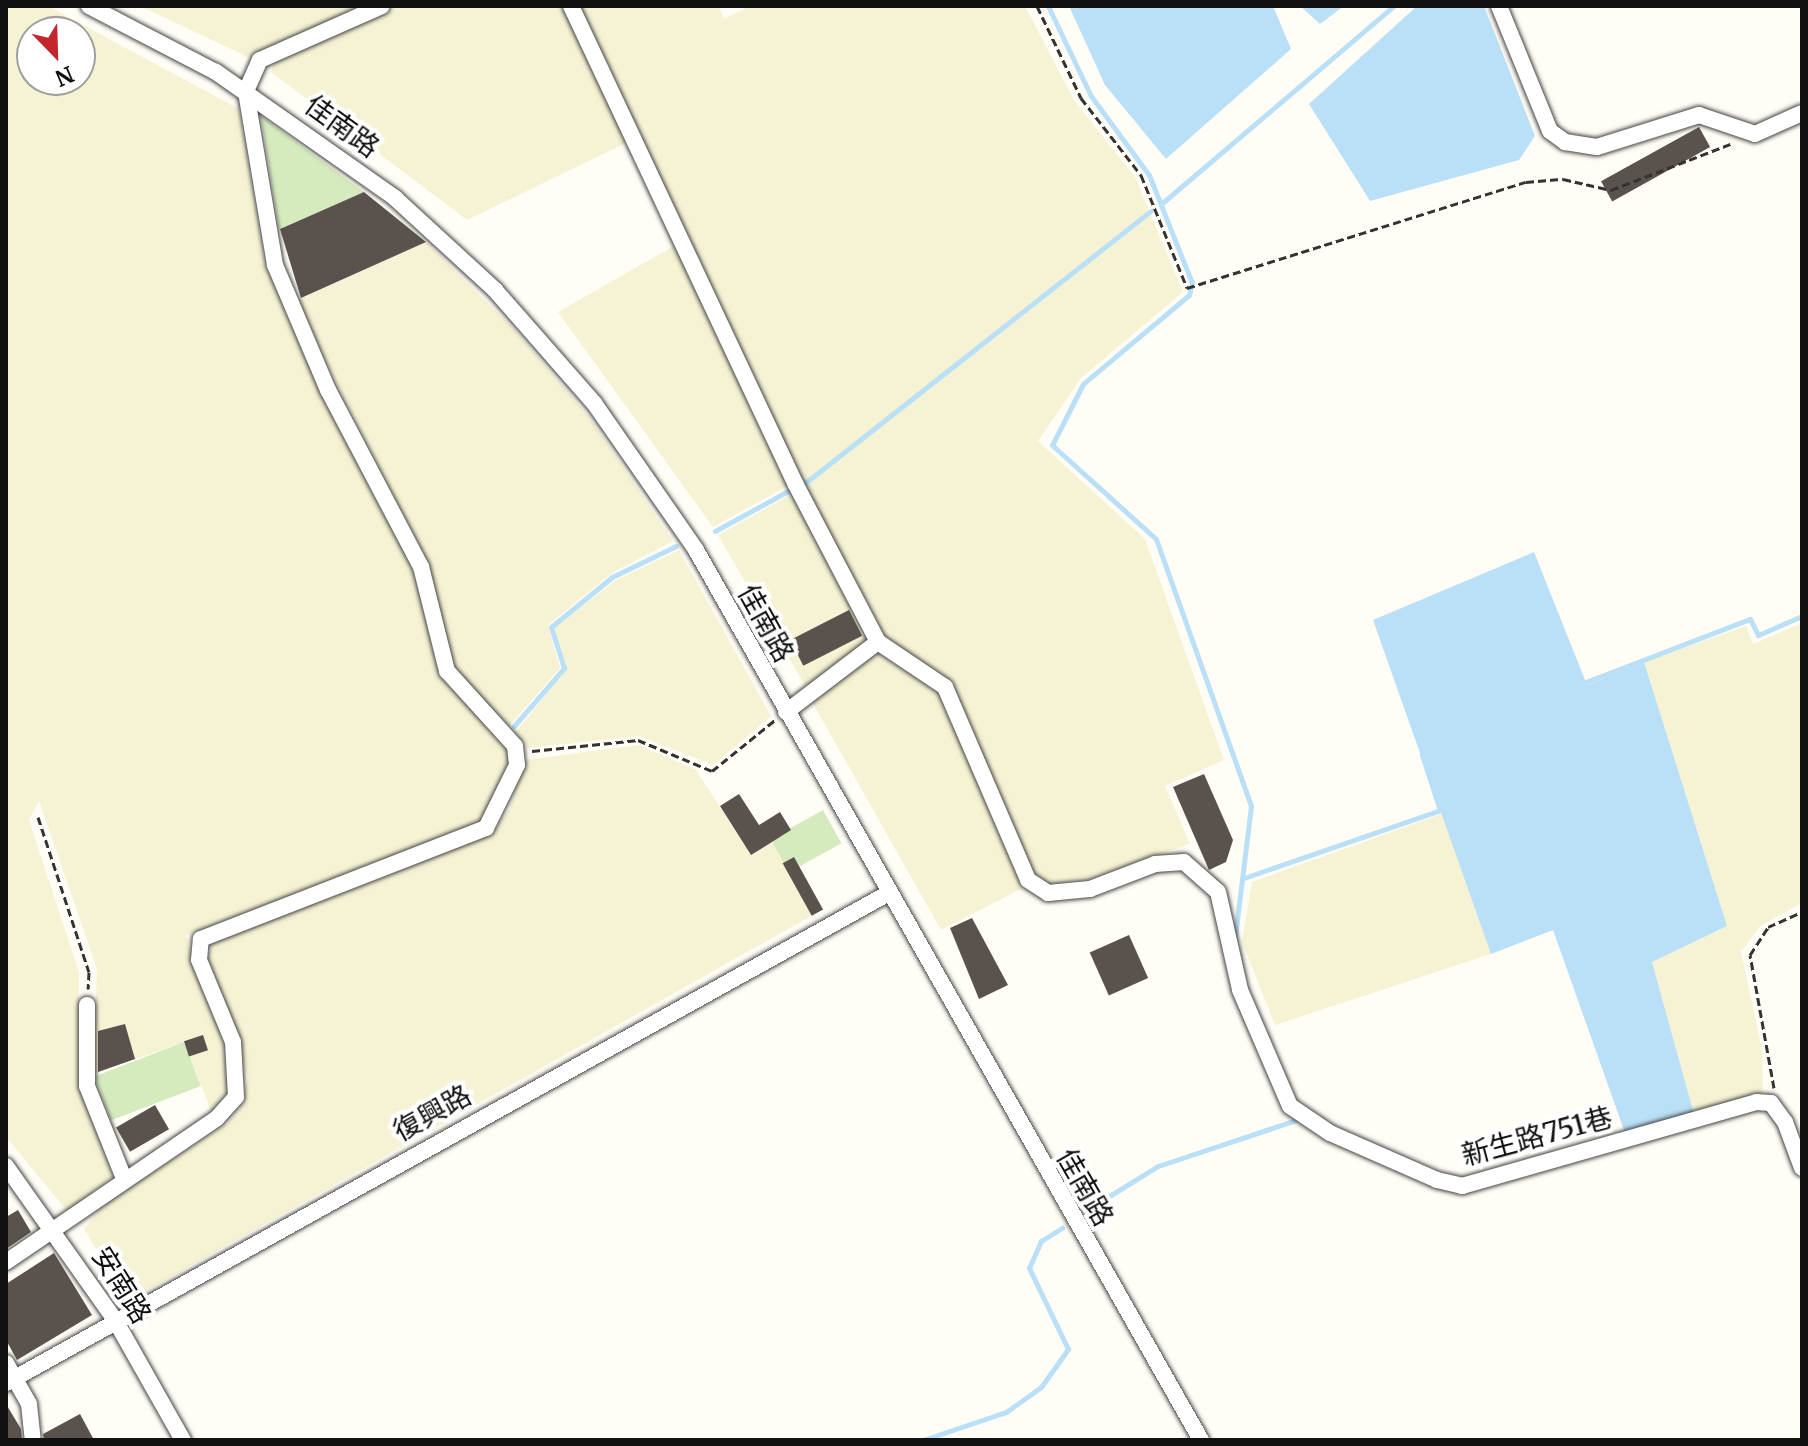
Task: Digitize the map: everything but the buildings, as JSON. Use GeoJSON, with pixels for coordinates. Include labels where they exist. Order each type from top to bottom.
{"type":"FeatureCollection","features":[{"type":"Feature","properties":{"kind":"street","name":"佳南路"},"geometry":{"type":"LineString","coordinates":[[89,6],[246,91],[395,198],[555,356],[650,479],[1201,1440]]}},
{"type":"Feature","properties":{"kind":"street"},"geometry":{"type":"LineString","coordinates":[[6,1262],[57,1232],[236,1097],[233,1042],[199,960],[201,939],[486,828],[503,806],[516,754],[447,671],[421,567],[328,390],[275,265],[246,91],[260,60],[382,6]]}},
{"type":"Feature","properties":{"kind":"street"},"geometry":{"type":"LineString","coordinates":[[571,6],[796,485],[878,642],[786,712]]}},
{"type":"Feature","properties":{"kind":"street"},"geometry":{"type":"LineString","coordinates":[[1499,6],[1550,131],[1565,142],[1597,147],[1699,115],[1755,134],[1802,113]]}},
{"type":"Feature","properties":{"kind":"street","name":"新生路751巷"},"geometry":{"type":"LineString","coordinates":[[878,642],[945,687],[1028,880],[1048,893],[1090,889],[1155,864],[1184,862],[1218,892],[1240,990],[1290,1106],[1330,1133],[1437,1180],[1462,1186],[1771,1103]]}},
{"type":"Feature","properties":{"kind":"street","name":"復興路"},"geometry":{"type":"LineString","coordinates":[[9,1375],[115,1320],[887,894]]}},
{"type":"Feature","properties":{"kind":"street"},"geometry":{"type":"LineString","coordinates":[[87,1005],[87,1086],[125,1181]]}},
{"type":"Feature","properties":{"kind":"street"},"geometry":{"type":"LineString","coordinates":[[1771,1103],[1802,1168]]}},
{"type":"Feature","properties":{"kind":"street","name":"安南路"},"geometry":{"type":"LineString","coordinates":[[6,1166],[57,1232],[115,1320],[183,1440]]}},
{"type":"Feature","properties":{"kind":"street"},"geometry":{"type":"LineString","coordinates":[[9,1375],[29,1404],[33,1440]]}},
{"type":"Feature","properties":{"kind":"path"},"geometry":{"type":"LineString","coordinates":[[1037,6],[1081,98],[1141,175],[1187,288],[1197,289],[1331,239],[1526,182],[1563,179],[1611,190],[1635,185],[1755,134]]}},
{"type":"Feature","properties":{"kind":"path"},"geometry":{"type":"LineString","coordinates":[[516,754],[638,740],[712,771],[786,712]]}},
{"type":"Feature","properties":{"kind":"path"},"geometry":{"type":"LineString","coordinates":[[38,817],[89,972],[87,1005]]}},
{"type":"Feature","properties":{"kind":"path"},"geometry":{"type":"LineString","coordinates":[[1771,1103],[1772,1053],[1750,955],[1768,927],[1802,912]]}},
{"type":"Feature","properties":{"kind":"shaded area"},"geometry":{"type":"Polygon","coordinates":[[[6,6],[48,6],[67,16],[16,16],[16,96],[96,96],[96,32],[239,109],[265,266],[415,570],[439,670],[502,737],[512,762],[479,825],[186,935],[236,1077],[212,1113],[184,1042],[93,1074],[97,969],[39,801],[29,820],[79,972],[79,1087],[113,1176],[68,1212],[6,1137],[6,6]]]}},
{"type":"Feature","properties":{"kind":"shaded area"},"geometry":{"type":"Polygon","coordinates":[[[140,6],[365,6],[252,59],[140,6]]]}},
{"type":"Feature","properties":{"kind":"shaded area"},"geometry":{"type":"Polygon","coordinates":[[[399,6],[564,6],[628,142],[467,220],[271,72],[274,61],[399,6]]]}},
{"type":"Feature","properties":{"kind":"shaded area"},"geometry":{"type":"Polygon","coordinates":[[[578,6],[719,6],[724,19],[750,6],[1025,6],[1074,100],[1135,177],[1183,292],[1081,378],[1038,441],[1145,539],[1224,760],[1165,786],[1190,844],[1085,880],[1049,884],[1030,870],[947,679],[879,635],[800,483],[578,6]]]}},
{"type":"Feature","properties":{"kind":"shaded area"},"geometry":{"type":"Polygon","coordinates":[[[426,242],[513,328],[590,418],[673,541],[612,573],[548,625],[560,668],[509,726],[452,668],[429,567],[296,301],[426,242]]]}},
{"type":"Feature","properties":{"kind":"shaded area"},"geometry":{"type":"Polygon","coordinates":[[[677,244],[789,485],[713,527],[558,312],[677,244]]]}},
{"type":"Feature","properties":{"kind":"shaded area"},"geometry":{"type":"Polygon","coordinates":[[[795,492],[870,638],[807,689],[718,535],[795,492]]]}},
{"type":"Feature","properties":{"kind":"shaded area"},"geometry":{"type":"Polygon","coordinates":[[[679,550],[771,716],[713,765],[639,736],[528,748],[515,733],[567,668],[554,628],[616,580],[679,550]]]}},
{"type":"Feature","properties":{"kind":"shaded area"},"geometry":{"type":"Polygon","coordinates":[[[1802,623],[1802,903],[1760,926],[1741,952],[1762,1049],[1763,1092],[1694,1114],[1652,962],[1727,926],[1644,662],[1746,626],[1753,644],[1802,623]]]}},
{"type":"Feature","properties":{"kind":"shaded area"},"geometry":{"type":"Polygon","coordinates":[[[875,652],[938,691],[1025,887],[941,930],[811,700],[875,652]]]}},
{"type":"Feature","properties":{"kind":"shaded area"},"geometry":{"type":"Polygon","coordinates":[[[639,745],[696,770],[751,855],[772,842],[813,915],[142,1293],[121,1290],[84,1229],[102,1205],[227,1124],[243,1103],[248,1076],[206,964],[214,938],[490,835],[510,808],[524,760],[639,745]]]}},
{"type":"Feature","properties":{"kind":"shaded area"},"geometry":{"type":"Polygon","coordinates":[[[1444,813],[1491,954],[1275,1025],[1242,942],[1252,882],[1444,813]]]}},
{"type":"Feature","properties":{"kind":"green space"},"geometry":{"type":"Polygon","coordinates":[[[261,116],[364,192],[279,229],[261,116]]]}},
{"type":"Feature","properties":{"kind":"green space"},"geometry":{"type":"Polygon","coordinates":[[[823,810],[841,843],[789,872],[771,839],[823,810]]]}},
{"type":"Feature","properties":{"kind":"green space"},"geometry":{"type":"Polygon","coordinates":[[[184,1042],[201,1086],[111,1120],[94,1076],[184,1042]]]}},
{"type":"Feature","properties":{"kind":"water"},"geometry":{"type":"Polygon","coordinates":[[[1069,6],[1273,6],[1291,49],[1166,159],[1105,85],[1069,6]]]}},
{"type":"Feature","properties":{"kind":"water"},"geometry":{"type":"Polygon","coordinates":[[[1300,6],[1344,6],[1320,24],[1300,6]]]}},
{"type":"Feature","properties":{"kind":"water"},"geometry":{"type":"Polygon","coordinates":[[[1417,6],[1484,6],[1535,136],[1519,160],[1370,201],[1309,104],[1417,6]]]}},
{"type":"Feature","properties":{"kind":"water"},"geometry":{"type":"Polygon","coordinates":[[[1534,552],[1587,685],[1644,662],[1727,926],[1652,962],[1694,1114],[1625,1133],[1553,930],[1491,954],[1373,620],[1534,552]]]}},
{"type":"Feature","properties":{"kind":"waterway"},"geometry":{"type":"LineString","coordinates":[[1048,6],[1091,96],[1149,175],[1192,283],[1189,295],[1083,384],[1052,445],[1156,539],[1251,806],[1235,936]]}},
{"type":"Feature","properties":{"kind":"waterway"},"geometry":{"type":"LineString","coordinates":[[1161,204],[1394,6]]}},
{"type":"Feature","properties":{"kind":"waterway"},"geometry":{"type":"LineString","coordinates":[[805,483],[1151,211]]}},
{"type":"Feature","properties":{"kind":"waterway"},"geometry":{"type":"LineString","coordinates":[[715,531],[790,490]]}},
{"type":"Feature","properties":{"kind":"waterway"},"geometry":{"type":"LineString","coordinates":[[514,726],[564,668],[551,627],[612,577],[676,546]]}},
{"type":"Feature","properties":{"kind":"waterway"},"geometry":{"type":"LineString","coordinates":[[1583,683],[1750,619],[1758,635],[1802,616]]}},
{"type":"Feature","properties":{"kind":"waterway"},"geometry":{"type":"LineString","coordinates":[[1244,878],[1440,810],[1422,755],[1427,753]]}},
{"type":"Feature","properties":{"kind":"waterway"},"geometry":{"type":"LineString","coordinates":[[1093,1206],[1158,1166],[1296,1120]]}},
{"type":"Feature","properties":{"kind":"waterway"},"geometry":{"type":"LineString","coordinates":[[923,1440],[1006,1412],[1041,1387],[1068,1349],[1029,1268],[1041,1241],[1062,1228]]}}]}
